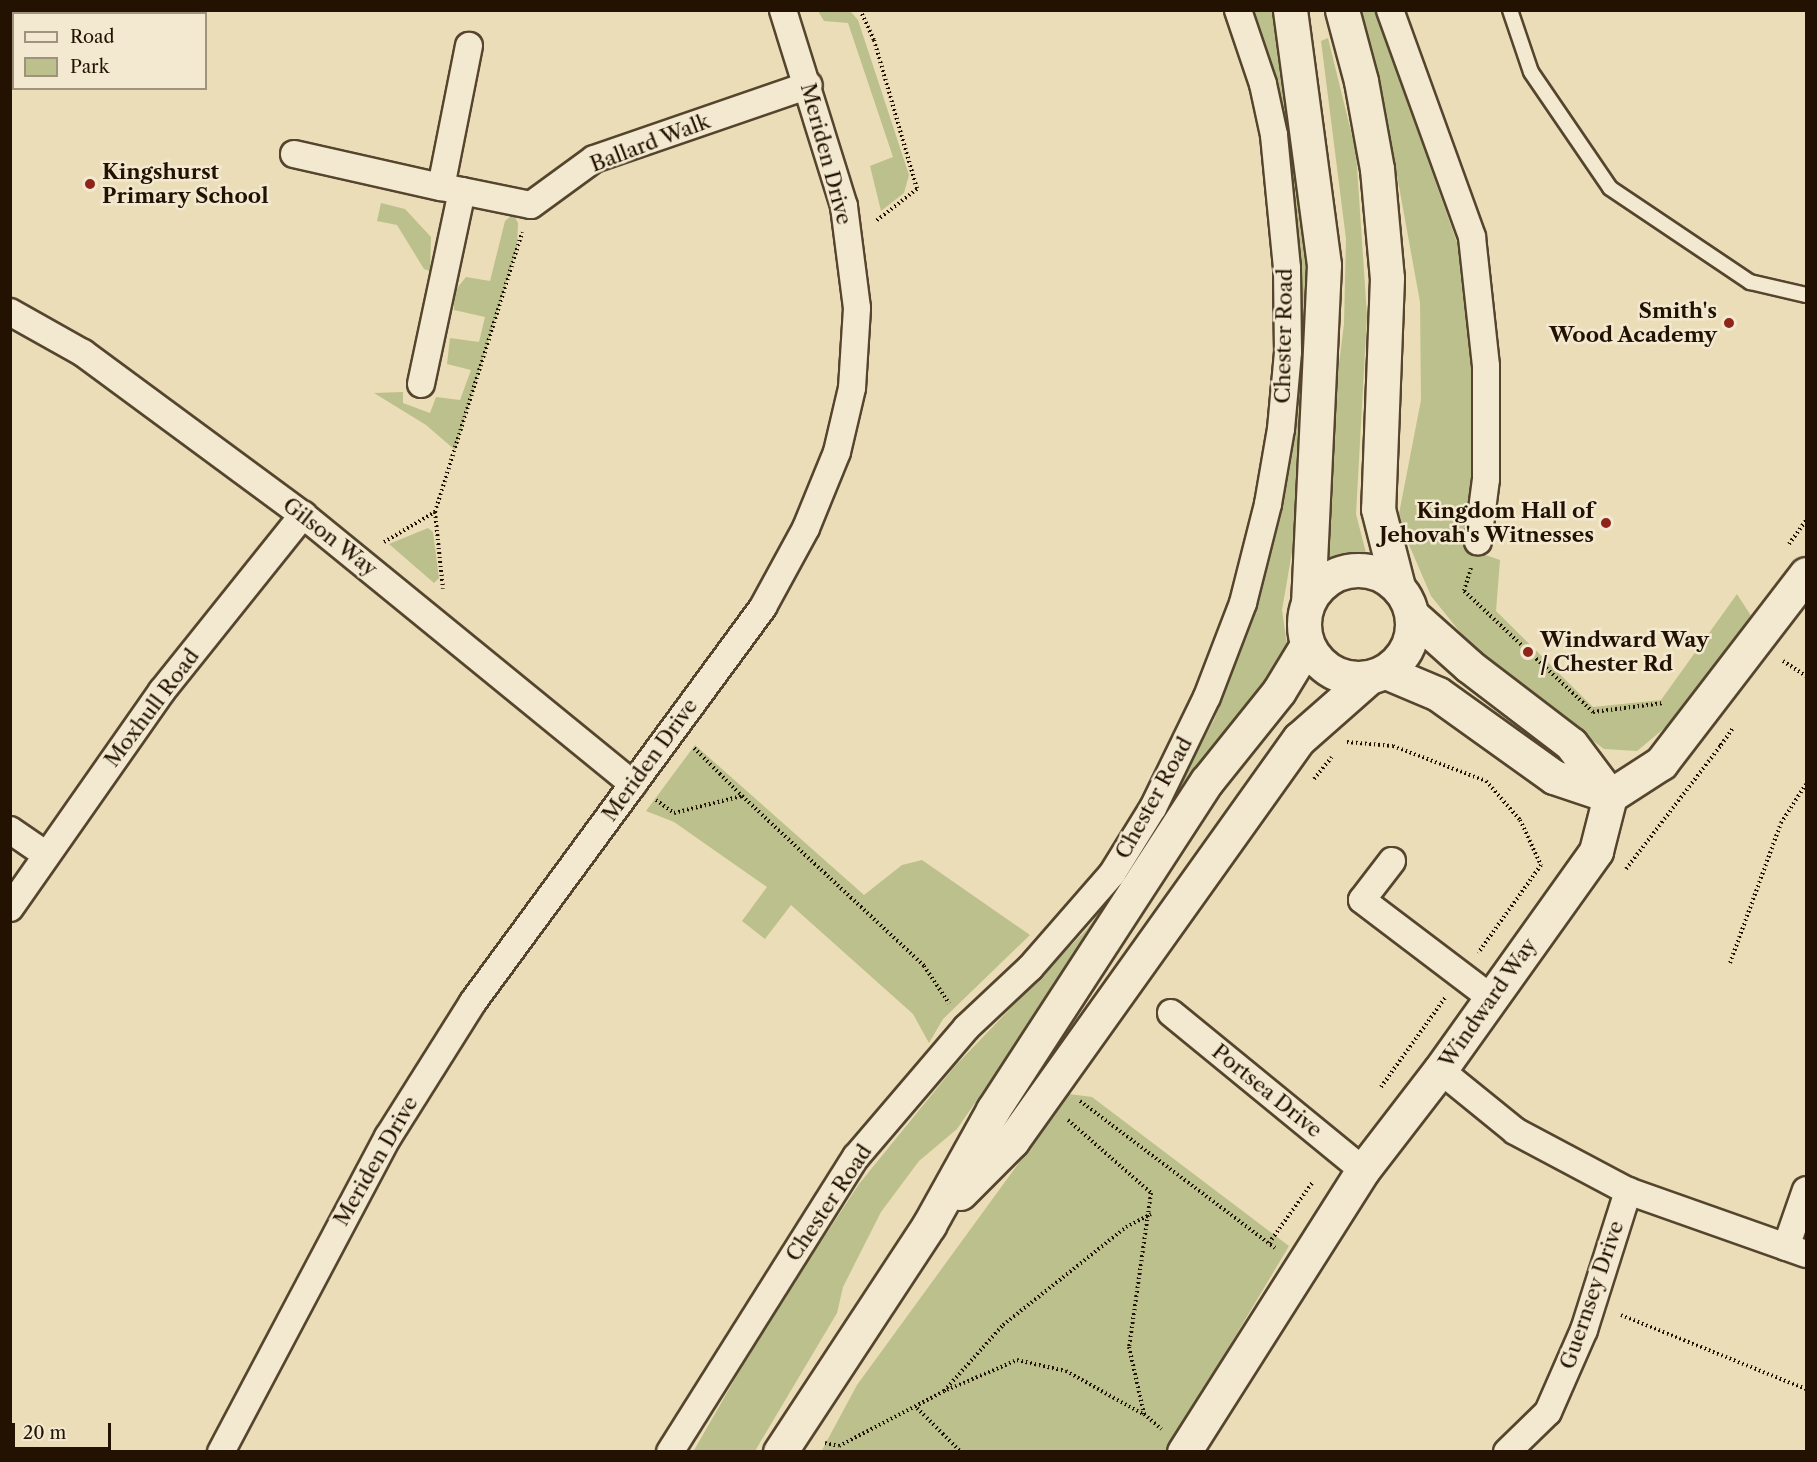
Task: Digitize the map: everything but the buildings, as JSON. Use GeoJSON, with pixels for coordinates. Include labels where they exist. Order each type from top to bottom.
{"type":"FeatureCollection","features":[{"type":"Feature","properties":{"kind":"main road","name":"Chester Road"},"geometry":{"type":"LineString","coordinates":[[1290,10],[1324,265],[1308,602]]}},
{"type":"Feature","properties":{"kind":"main road"},"geometry":{"type":"LineString","coordinates":[[1342,10],[1361,81],[1377,169],[1387,278],[1378,509],[1405,601],[1410,642],[1402,658],[1376,675]]}},
{"type":"Feature","properties":{"kind":"main road"},"geometry":{"type":"LineString","coordinates":[[1364,570],[1382,575],[1469,666],[1571,744],[1610,796],[1554,777],[1438,694],[1376,675],[1348,678],[1323,667],[1307,645],[1304,625],[1308,602],[1331,577],[1348,571],[1364,570]]}},
{"type":"Feature","properties":{"kind":"main road"},"geometry":{"type":"LineString","coordinates":[[1610,796],[1661,763],[1806,574]]}},
{"type":"Feature","properties":{"kind":"main road","name":"Chester Road"},"geometry":{"type":"LineString","coordinates":[[784,1444],[929,1225],[993,1110],[1207,781],[1280,691],[1307,645]]}},
{"type":"Feature","properties":{"kind":"main road","name":"Chester Road"},"geometry":{"type":"LineString","coordinates":[[929,1225],[1012,1141],[1299,740],[1376,675]]}},
{"type":"Feature","properties":{"kind":"main road","name":"Windward Way"},"geometry":{"type":"LineString","coordinates":[[1185,1450],[1363,1170],[1440,1070],[1596,851],[1610,796]]}},
{"type":"Feature","properties":{"kind":"street","name":"Meriden Drive"},"geometry":{"type":"LineString","coordinates":[[221,1452],[327,1245],[388,1137],[473,1002],[763,607],[806,528],[837,452],[852,388],[857,308],[844,206],[809,85],[783,10]]}},
{"type":"Feature","properties":{"kind":"street","name":"Chester Road"},"geometry":{"type":"LineString","coordinates":[[670,1452],[856,1156],[966,1028],[1030,968],[1112,874],[1153,808],[1207,698],[1243,603],[1268,504],[1281,429],[1288,352],[1287,268],[1274,135],[1263,84],[1238,10]]}},
{"type":"Feature","properties":{"kind":"street"},"geometry":{"type":"LineString","coordinates":[[1390,10],[1472,237],[1486,366],[1486,480],[1478,541]]}},
{"type":"Feature","properties":{"kind":"street"},"geometry":{"type":"LineString","coordinates":[[421,384],[451,189],[469,46]]}},
{"type":"Feature","properties":{"kind":"street","name":"Ballard Walk"},"geometry":{"type":"LineString","coordinates":[[294,153],[531,205],[594,159],[809,85]]}},
{"type":"Feature","properties":{"kind":"street","name":"Gilson Way"},"geometry":{"type":"LineString","coordinates":[[10,312],[83,353],[303,514],[633,784]]}},
{"type":"Feature","properties":{"kind":"street","name":"Moxhull Road"},"geometry":{"type":"LineString","coordinates":[[10,908],[45,854],[162,691],[303,514]]}},
{"type":"Feature","properties":{"kind":"street"},"geometry":{"type":"LineString","coordinates":[[10,830],[45,854]]}},
{"type":"Feature","properties":{"kind":"street"},"geometry":{"type":"LineString","coordinates":[[1392,861],[1362,900],[1463,974],[1491,998]]}},
{"type":"Feature","properties":{"kind":"street","name":"Portsea Drive"},"geometry":{"type":"LineString","coordinates":[[1171,1012],[1363,1170]]}},
{"type":"Feature","properties":{"kind":"street","name":"Guernsey Drive"},"geometry":{"type":"LineString","coordinates":[[1440,1070],[1515,1131],[1628,1191],[1796,1251]]}},
{"type":"Feature","properties":{"kind":"street"},"geometry":{"type":"LineString","coordinates":[[1796,1251],[1806,1190]]}},
{"type":"Feature","properties":{"kind":"street","name":"Guernsey Drive"},"geometry":{"type":"LineString","coordinates":[[1507,1452],[1548,1412],[1593,1304],[1628,1191]]}},
{"type":"Feature","properties":{"kind":"lane"},"geometry":{"type":"LineString","coordinates":[[1510,10],[1531,72],[1610,188],[1750,282],[1806,295]]}},
{"type":"Feature","properties":{"kind":"path"},"geometry":{"type":"LineString","coordinates":[[849,243],[917,189],[874,40],[860,10]]}},
{"type":"Feature","properties":{"kind":"path"},"geometry":{"type":"LineString","coordinates":[[447,633],[435,512],[526,221]]}},
{"type":"Feature","properties":{"kind":"path"},"geometry":{"type":"LineString","coordinates":[[357,558],[435,512]]}},
{"type":"Feature","properties":{"kind":"path"},"geometry":{"type":"LineString","coordinates":[[1787,547],[1806,521]]}},
{"type":"Feature","properties":{"kind":"path"},"geometry":{"type":"LineString","coordinates":[[1478,541],[1464,591],[1593,712],[1662,704],[1670,696]]}},
{"type":"Feature","properties":{"kind":"path"},"geometry":{"type":"LineString","coordinates":[[1783,661],[1806,676]]}},
{"type":"Feature","properties":{"kind":"path"},"geometry":{"type":"LineString","coordinates":[[1310,785],[1345,742],[1394,746],[1486,781],[1520,820],[1541,865],[1379,1090]]}},
{"type":"Feature","properties":{"kind":"path"},"geometry":{"type":"LineString","coordinates":[[692,747],[924,966],[966,1028]]}},
{"type":"Feature","properties":{"kind":"path"},"geometry":{"type":"LineString","coordinates":[[633,784],[674,813],[742,796]]}},
{"type":"Feature","properties":{"kind":"path"},"geometry":{"type":"LineString","coordinates":[[1730,963],[1781,823],[1806,784]]}},
{"type":"Feature","properties":{"kind":"path"},"geometry":{"type":"LineString","coordinates":[[1081,1102],[1088,1093]]}},
{"type":"Feature","properties":{"kind":"path"},"geometry":{"type":"LineString","coordinates":[[1042,1097],[1069,1094],[1301,1268]]}},
{"type":"Feature","properties":{"kind":"path"},"geometry":{"type":"LineString","coordinates":[[1042,1097],[1151,1193],[1151,1213],[1129,1347],[1144,1414]]}},
{"type":"Feature","properties":{"kind":"path"},"geometry":{"type":"LineString","coordinates":[[1269,1244],[1337,1148]]}},
{"type":"Feature","properties":{"kind":"path"},"geometry":{"type":"LineString","coordinates":[[944,1391],[1003,1325],[1126,1227],[1151,1213]]}},
{"type":"Feature","properties":{"kind":"path"},"geometry":{"type":"LineString","coordinates":[[1593,1304],[1806,1389]]}},
{"type":"Feature","properties":{"kind":"path"},"geometry":{"type":"LineString","coordinates":[[784,1444],[838,1446],[917,1408],[944,1391],[1017,1360],[1066,1371],[1144,1414],[1185,1450]]}},
{"type":"Feature","properties":{"kind":"path"},"geometry":{"type":"LineString","coordinates":[[917,1408],[961,1452]]}},
{"type":"Feature","properties":{"kind":"green space"},"geometry":{"type":"Polygon","coordinates":[[[818,11],[850,11],[858,20],[909,175],[904,193],[881,211],[870,166],[893,157],[848,23],[824,21],[818,11]]]}},
{"type":"Feature","properties":{"kind":"green space"},"geometry":{"type":"Polygon","coordinates":[[[1247,11],[1278,11],[1312,298],[1308,392],[1292,552],[1282,610],[1287,645],[1279,662],[957,1129],[919,1161],[881,1212],[843,1287],[837,1313],[755,1451],[693,1452],[763,1330],[859,1184],[955,1066],[1087,929],[1132,869],[1214,720],[1256,607],[1285,488],[1301,387],[1302,284],[1290,164],[1276,91],[1247,11]]]}},
{"type":"Feature","properties":{"kind":"green space"},"geometry":{"type":"Polygon","coordinates":[[[1358,11],[1375,11],[1461,254],[1472,325],[1476,422],[1465,548],[1500,560],[1496,611],[1593,707],[1661,700],[1737,594],[1753,619],[1673,721],[1637,751],[1604,749],[1481,658],[1431,596],[1398,519],[1421,400],[1420,302],[1396,170],[1358,11]]]}},
{"type":"Feature","properties":{"kind":"green space"},"geometry":{"type":"Polygon","coordinates":[[[1328,38],[1356,152],[1367,316],[1356,514],[1366,553],[1329,563],[1326,467],[1344,324],[1346,239],[1321,41],[1328,38]]]}},
{"type":"Feature","properties":{"kind":"green space"},"geometry":{"type":"Polygon","coordinates":[[[381,203],[405,209],[431,237],[430,271],[424,269],[397,225],[377,221],[381,203]]]}},
{"type":"Feature","properties":{"kind":"green space"},"geometry":{"type":"Polygon","coordinates":[[[513,214],[518,223],[517,248],[455,450],[426,425],[374,393],[403,392],[403,403],[430,413],[436,397],[460,400],[471,370],[447,364],[450,338],[479,342],[485,317],[454,310],[454,292],[466,277],[490,281],[505,221],[513,214]]]}},
{"type":"Feature","properties":{"kind":"green space"},"geometry":{"type":"Polygon","coordinates":[[[428,528],[433,532],[439,578],[434,583],[389,544],[428,528]]]}},
{"type":"Feature","properties":{"kind":"green space"},"geometry":{"type":"Polygon","coordinates":[[[695,745],[864,895],[902,865],[922,860],[1030,935],[943,1019],[929,1043],[913,1014],[791,905],[765,939],[742,921],[767,887],[674,822],[646,811],[695,745]]]}},
{"type":"Feature","properties":{"kind":"green space"},"geometry":{"type":"Polygon","coordinates":[[[1069,1094],[1092,1097],[1289,1246],[1167,1451],[821,1452],[857,1385],[1069,1094]]]}},
{"type":"Feature","properties":{"kind":"place","name":"Kingshurst Primary School"},"geometry":{"type":"Point","coordinates":[90,184]}},
{"type":"Feature","properties":{"kind":"place","name":"Smith's Wood Academy"},"geometry":{"type":"Point","coordinates":[1729,323]}},
{"type":"Feature","properties":{"kind":"place","name":"Kingdom Hall of Jehovah's Witnesses"},"geometry":{"type":"Point","coordinates":[1606,523]}},
{"type":"Feature","properties":{"kind":"place","name":"Windward Way / Chester Rd"},"geometry":{"type":"Point","coordinates":[1528,652]}}]}
